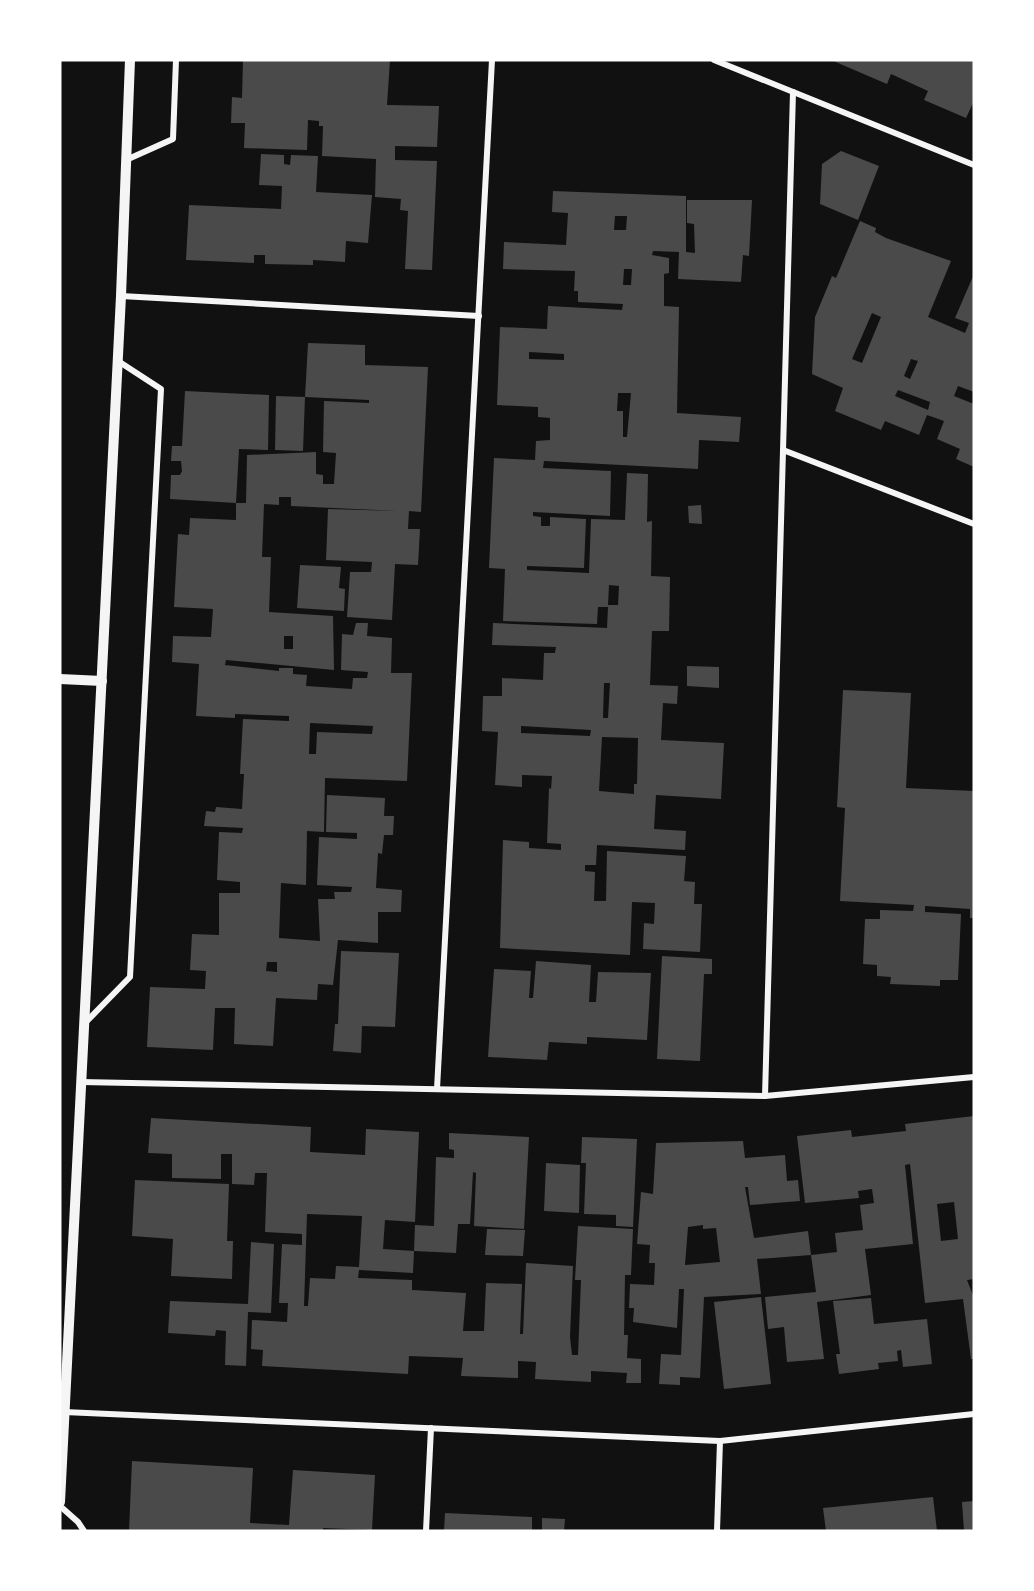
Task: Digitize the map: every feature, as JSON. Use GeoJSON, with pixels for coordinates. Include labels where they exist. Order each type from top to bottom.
{"type":"FeatureCollection","features":[{"type":"Feature","properties":{"kind":"street"},"geometry":{"type":"LineString","coordinates":[[84,1531],[60,1504],[122,296],[130,60]]}},
{"type":"Feature","properties":{"kind":"street"},"geometry":{"type":"LineString","coordinates":[[126,160],[173,139],[176,60]]}},
{"type":"Feature","properties":{"kind":"street"},"geometry":{"type":"LineString","coordinates":[[437,1089],[492,60]]}},
{"type":"Feature","properties":{"kind":"street"},"geometry":{"type":"LineString","coordinates":[[714,60],[974,165]]}},
{"type":"Feature","properties":{"kind":"street"},"geometry":{"type":"LineString","coordinates":[[765,1096],[794,92]]}},
{"type":"Feature","properties":{"kind":"street"},"geometry":{"type":"LineString","coordinates":[[122,296],[479,316]]}},
{"type":"Feature","properties":{"kind":"street"},"geometry":{"type":"LineString","coordinates":[[84,1023],[130,977],[160,412],[161,389],[118,362]]}},
{"type":"Feature","properties":{"kind":"street"},"geometry":{"type":"LineString","coordinates":[[783,450],[974,524]]}},
{"type":"Feature","properties":{"kind":"street"},"geometry":{"type":"LineString","coordinates":[[60,679],[102,681]]}},
{"type":"Feature","properties":{"kind":"street"},"geometry":{"type":"LineString","coordinates":[[81,1082],[765,1096],[974,1077]]}},
{"type":"Feature","properties":{"kind":"street"},"geometry":{"type":"LineString","coordinates":[[64,1412],[720,1441],[974,1414]]}},
{"type":"Feature","properties":{"kind":"street"},"geometry":{"type":"LineString","coordinates":[[426,1531],[431,1428]]}},
{"type":"Feature","properties":{"kind":"street"},"geometry":{"type":"LineString","coordinates":[[717,1531],[720,1441]]}},
{"type":"Feature","properties":{"kind":"building"},"geometry":{"type":"Polygon","coordinates":[[[243,60],[390,60],[387,105],[439,106],[437,147],[395,146],[395,160],[437,161],[432,270],[405,269],[408,211],[400,210],[401,199],[375,197],[376,159],[322,156],[323,126],[319,126],[319,121],[308,120],[307,150],[244,148],[245,123],[231,123],[232,97],[242,98],[243,60]]]}},
{"type":"Feature","properties":{"kind":"building"},"geometry":{"type":"Polygon","coordinates":[[[831,60],[974,60],[974,101],[966,118],[924,100],[928,91],[891,74],[887,84],[831,60]]]}},
{"type":"Feature","properties":{"kind":"building"},"geometry":{"type":"Polygon","coordinates":[[[841,151],[879,166],[858,220],[820,204],[822,164],[841,151]]]}},
{"type":"Feature","properties":{"kind":"building"},"geometry":{"type":"Polygon","coordinates":[[[261,154],[284,155],[284,164],[290,165],[291,155],[318,156],[316,192],[372,195],[368,243],[346,241],[345,262],[313,260],[313,265],[265,264],[265,255],[254,255],[254,263],[186,260],[189,205],[281,209],[282,186],[259,185],[261,154]]]}},
{"type":"Feature","properties":{"kind":"building"},"geometry":{"type":"Polygon","coordinates":[[[553,191],[686,196],[686,252],[695,253],[694,224],[687,223],[687,200],[752,200],[749,256],[743,255],[741,282],[678,279],[679,252],[653,251],[652,255],[669,258],[669,273],[664,274],[664,306],[679,307],[677,413],[741,417],[739,442],[699,440],[698,469],[544,461],[543,468],[611,471],[610,516],[533,512],[533,516],[541,517],[541,526],[550,526],[550,517],[586,519],[584,568],[527,566],[527,570],[589,573],[591,519],[625,520],[627,473],[648,474],[647,522],[652,521],[651,576],[670,577],[669,631],[652,631],[650,685],[678,686],[677,704],[663,703],[661,740],[724,743],[721,799],[656,795],[654,829],[686,831],[685,850],[597,845],[596,865],[585,865],[585,871],[595,872],[594,901],[606,901],[607,851],[686,856],[684,881],[695,882],[694,904],[702,904],[700,952],[643,949],[644,923],[654,924],[655,903],[632,902],[630,955],[500,948],[503,840],[529,842],[529,848],[561,850],[561,844],[547,843],[549,788],[551,789],[552,776],[522,775],[522,787],[495,785],[498,732],[482,731],[483,696],[502,696],[502,678],[543,680],[544,653],[555,653],[556,647],[492,645],[493,623],[607,628],[608,607],[598,607],[597,624],[503,621],[505,569],[489,568],[494,458],[535,460],[536,441],[550,440],[550,418],[538,417],[538,407],[497,405],[500,327],[547,329],[548,306],[622,310],[623,304],[578,302],[578,291],[574,291],[575,271],[503,269],[504,242],[566,245],[568,213],[552,212],[553,191]],[[615,216],[614,230],[626,230],[627,216],[615,216]],[[624,269],[623,285],[631,285],[632,269],[624,269]],[[529,352],[529,359],[564,360],[564,354],[529,352]],[[618,393],[617,411],[623,411],[623,437],[627,437],[631,393],[618,393]],[[609,585],[608,605],[618,605],[619,586],[609,585]],[[604,683],[603,718],[608,718],[610,683],[604,683]],[[521,726],[521,733],[590,736],[591,730],[521,726]],[[602,737],[599,791],[634,794],[634,784],[637,784],[638,738],[602,737]]]}},
{"type":"Feature","properties":{"kind":"building"},"geometry":{"type":"Polygon","coordinates":[[[860,221],[876,228],[875,232],[886,238],[951,261],[928,317],[965,333],[969,323],[955,318],[974,274],[974,392],[958,386],[954,396],[974,404],[974,467],[956,459],[960,449],[937,439],[944,421],[927,415],[919,435],[885,421],[881,430],[835,411],[843,388],[812,374],[815,317],[832,276],[836,278],[860,221]],[[872,313],[852,359],[862,363],[881,317],[872,313]],[[911,359],[904,376],[910,379],[918,361],[911,359]],[[898,390],[895,396],[928,410],[930,402],[898,390]]]}},
{"type":"Feature","properties":{"kind":"building"},"geometry":{"type":"Polygon","coordinates":[[[308,343],[365,345],[365,365],[428,367],[421,512],[409,511],[408,529],[420,529],[418,565],[395,564],[392,620],[347,617],[350,572],[371,572],[372,562],[326,560],[328,509],[398,511],[291,506],[291,497],[279,497],[279,505],[264,504],[262,557],[271,557],[269,612],[333,616],[334,670],[226,660],[225,665],[279,671],[279,668],[293,668],[293,674],[307,675],[306,686],[352,689],[353,678],[367,678],[368,672],[341,670],[342,634],[353,635],[356,623],[368,623],[367,636],[392,638],[391,673],[412,673],[407,781],[325,778],[324,832],[307,831],[306,885],[281,883],[279,938],[320,941],[318,899],[335,899],[334,892],[351,892],[352,887],[317,885],[319,837],[357,839],[357,833],[326,832],[327,795],[385,798],[384,816],[394,816],[393,835],[384,835],[382,854],[378,853],[376,888],[402,890],[401,912],[378,912],[378,943],[338,940],[333,985],[318,984],[317,1000],[276,998],[273,1046],[234,1044],[235,1008],[215,1008],[213,1050],[147,1047],[150,987],[205,989],[206,971],[190,970],[192,934],[219,935],[219,893],[240,893],[240,882],[217,880],[219,832],[242,833],[243,828],[204,826],[206,811],[215,812],[216,807],[242,809],[244,774],[240,774],[243,719],[289,721],[289,716],[235,714],[235,718],[196,716],[199,664],[172,662],[173,636],[211,637],[213,609],[174,607],[178,534],[189,535],[190,518],[236,520],[236,503],[246,503],[247,455],[316,452],[316,474],[323,475],[323,484],[334,484],[336,453],[323,452],[324,401],[369,403],[369,400],[305,397],[308,343]],[[284,636],[284,649],[293,649],[293,636],[284,636]],[[310,723],[309,754],[316,754],[317,732],[372,734],[373,726],[310,723]],[[267,962],[266,971],[277,972],[277,962],[267,962]]]}},
{"type":"Feature","properties":{"kind":"building"},"geometry":{"type":"Polygon","coordinates":[[[185,391],[269,395],[268,450],[239,449],[236,503],[170,499],[171,475],[180,475],[182,471],[181,461],[171,461],[172,446],[182,446],[185,391]]]}},
{"type":"Feature","properties":{"kind":"building"},"geometry":{"type":"Polygon","coordinates":[[[276,396],[305,397],[303,451],[275,450],[276,396]]]}},
{"type":"Feature","properties":{"kind":"building"},"geometry":{"type":"Polygon","coordinates":[[[701,505],[702,524],[689,523],[688,506],[701,505]]]}},
{"type":"Feature","properties":{"kind":"building"},"geometry":{"type":"Polygon","coordinates":[[[300,565],[341,567],[339,588],[345,589],[344,611],[297,608],[300,565]]]}},
{"type":"Feature","properties":{"kind":"building"},"geometry":{"type":"Polygon","coordinates":[[[687,666],[719,667],[719,688],[687,686],[687,666]]]}},
{"type":"Feature","properties":{"kind":"building"},"geometry":{"type":"Polygon","coordinates":[[[843,690],[911,693],[906,788],[974,791],[974,918],[970,918],[970,909],[925,906],[925,912],[961,914],[958,980],[940,980],[940,986],[890,984],[891,977],[877,976],[877,965],[863,964],[865,919],[880,919],[880,910],[913,911],[914,905],[840,901],[845,808],[837,807],[843,690]]]}},
{"type":"Feature","properties":{"kind":"building"},"geometry":{"type":"Polygon","coordinates":[[[341,951],[399,953],[395,1027],[362,1026],[361,1053],[333,1051],[335,1024],[338,1024],[341,951]]]}},
{"type":"Feature","properties":{"kind":"building"},"geometry":{"type":"Polygon","coordinates":[[[662,956],[712,959],[712,974],[704,974],[700,1061],[657,1059],[662,956]]]}},
{"type":"Feature","properties":{"kind":"building"},"geometry":{"type":"Polygon","coordinates":[[[536,961],[591,965],[589,1002],[596,1002],[598,972],[651,973],[647,1040],[587,1037],[587,1044],[549,1042],[547,1060],[488,1057],[494,969],[531,971],[529,998],[533,998],[536,961]]]}},
{"type":"Feature","properties":{"kind":"building"},"geometry":{"type":"Polygon","coordinates":[[[974,1116],[974,1279],[967,1280],[974,1298],[974,1359],[971,1359],[963,1299],[925,1303],[910,1164],[905,1165],[913,1244],[865,1249],[871,1295],[817,1302],[824,1359],[787,1362],[784,1327],[768,1329],[765,1297],[816,1292],[811,1255],[837,1252],[835,1233],[863,1230],[860,1205],[874,1203],[872,1189],[858,1191],[859,1198],[805,1203],[797,1136],[851,1130],[852,1137],[906,1131],[905,1124],[974,1116]],[[954,1202],[937,1204],[941,1241],[958,1239],[954,1202]]]}},
{"type":"Feature","properties":{"kind":"building"},"geometry":{"type":"Polygon","coordinates":[[[151,1118],[311,1127],[310,1152],[365,1155],[366,1129],[419,1132],[415,1222],[385,1220],[383,1249],[414,1251],[413,1273],[359,1270],[358,1278],[412,1280],[412,1290],[466,1293],[463,1331],[484,1331],[486,1283],[522,1284],[520,1334],[523,1334],[526,1263],[573,1266],[570,1337],[572,1355],[578,1355],[581,1280],[575,1280],[578,1226],[633,1229],[631,1275],[625,1275],[624,1335],[628,1335],[627,1358],[641,1359],[641,1383],[626,1383],[627,1373],[591,1371],[591,1382],[535,1379],[536,1362],[518,1361],[518,1378],[461,1376],[463,1358],[409,1356],[408,1374],[262,1366],[263,1350],[251,1349],[252,1320],[287,1322],[288,1303],[279,1303],[282,1244],[302,1245],[302,1234],[265,1232],[267,1173],[255,1173],[254,1185],[232,1184],[232,1154],[221,1154],[221,1179],[172,1178],[172,1154],[148,1153],[151,1118]],[[307,1214],[304,1306],[308,1306],[310,1278],[335,1279],[336,1266],[359,1267],[362,1216],[307,1214]]]}},
{"type":"Feature","properties":{"kind":"building"},"geometry":{"type":"Polygon","coordinates":[[[449,1133],[529,1137],[524,1229],[474,1226],[476,1173],[473,1172],[470,1224],[458,1224],[456,1253],[414,1251],[415,1225],[434,1226],[436,1157],[454,1158],[454,1150],[449,1149],[449,1133]]]}},
{"type":"Feature","properties":{"kind":"building"},"geometry":{"type":"Polygon","coordinates":[[[582,1137],[637,1139],[633,1227],[616,1226],[616,1215],[584,1214],[586,1163],[581,1163],[582,1137]]]}},
{"type":"Feature","properties":{"kind":"building"},"geometry":{"type":"Polygon","coordinates":[[[743,1141],[745,1158],[785,1155],[787,1181],[798,1180],[800,1201],[750,1205],[748,1187],[745,1187],[754,1238],[808,1231],[811,1255],[757,1259],[761,1294],[704,1297],[700,1378],[680,1377],[680,1385],[659,1384],[661,1354],[681,1355],[684,1289],[679,1289],[677,1328],[633,1322],[634,1308],[629,1308],[630,1284],[654,1285],[655,1263],[649,1263],[650,1245],[637,1244],[641,1192],[653,1194],[656,1143],[743,1141]],[[703,1225],[688,1227],[685,1265],[720,1262],[716,1228],[703,1229],[703,1225]]]}},
{"type":"Feature","properties":{"kind":"building"},"geometry":{"type":"Polygon","coordinates":[[[546,1163],[580,1165],[579,1213],[544,1211],[546,1163]]]}},
{"type":"Feature","properties":{"kind":"building"},"geometry":{"type":"Polygon","coordinates":[[[135,1180],[229,1184],[227,1241],[233,1241],[232,1279],[171,1276],[173,1239],[132,1236],[135,1180]]]}},
{"type":"Feature","properties":{"kind":"building"},"geometry":{"type":"Polygon","coordinates":[[[487,1229],[525,1230],[523,1256],[485,1255],[487,1229]]]}},
{"type":"Feature","properties":{"kind":"building"},"geometry":{"type":"Polygon","coordinates":[[[251,1242],[274,1244],[271,1313],[248,1312],[246,1366],[225,1365],[226,1331],[216,1330],[215,1336],[168,1333],[170,1301],[248,1304],[251,1242]]]}},
{"type":"Feature","properties":{"kind":"building"},"geometry":{"type":"Polygon","coordinates":[[[761,1297],[771,1384],[724,1389],[714,1302],[761,1297]]]}},
{"type":"Feature","properties":{"kind":"building"},"geometry":{"type":"Polygon","coordinates":[[[871,1298],[874,1324],[927,1319],[932,1364],[903,1367],[901,1350],[897,1351],[898,1361],[878,1363],[879,1369],[839,1374],[836,1354],[840,1354],[833,1301],[871,1298]]]}},
{"type":"Feature","properties":{"kind":"building"},"geometry":{"type":"Polygon","coordinates":[[[132,1461],[253,1468],[250,1523],[289,1525],[293,1470],[375,1475],[372,1530],[323,1528],[323,1531],[129,1531],[132,1461]]]}},
{"type":"Feature","properties":{"kind":"building"},"geometry":{"type":"Polygon","coordinates":[[[933,1497],[937,1531],[826,1531],[823,1508],[933,1497]]]}},
{"type":"Feature","properties":{"kind":"building"},"geometry":{"type":"Polygon","coordinates":[[[974,1501],[974,1531],[964,1531],[962,1502],[974,1501]]]}},
{"type":"Feature","properties":{"kind":"building"},"geometry":{"type":"Polygon","coordinates":[[[445,1513],[532,1517],[532,1531],[444,1531],[445,1513]]]}},
{"type":"Feature","properties":{"kind":"building"},"geometry":{"type":"Polygon","coordinates":[[[542,1518],[565,1519],[564,1531],[542,1531],[542,1518]]]}}]}
